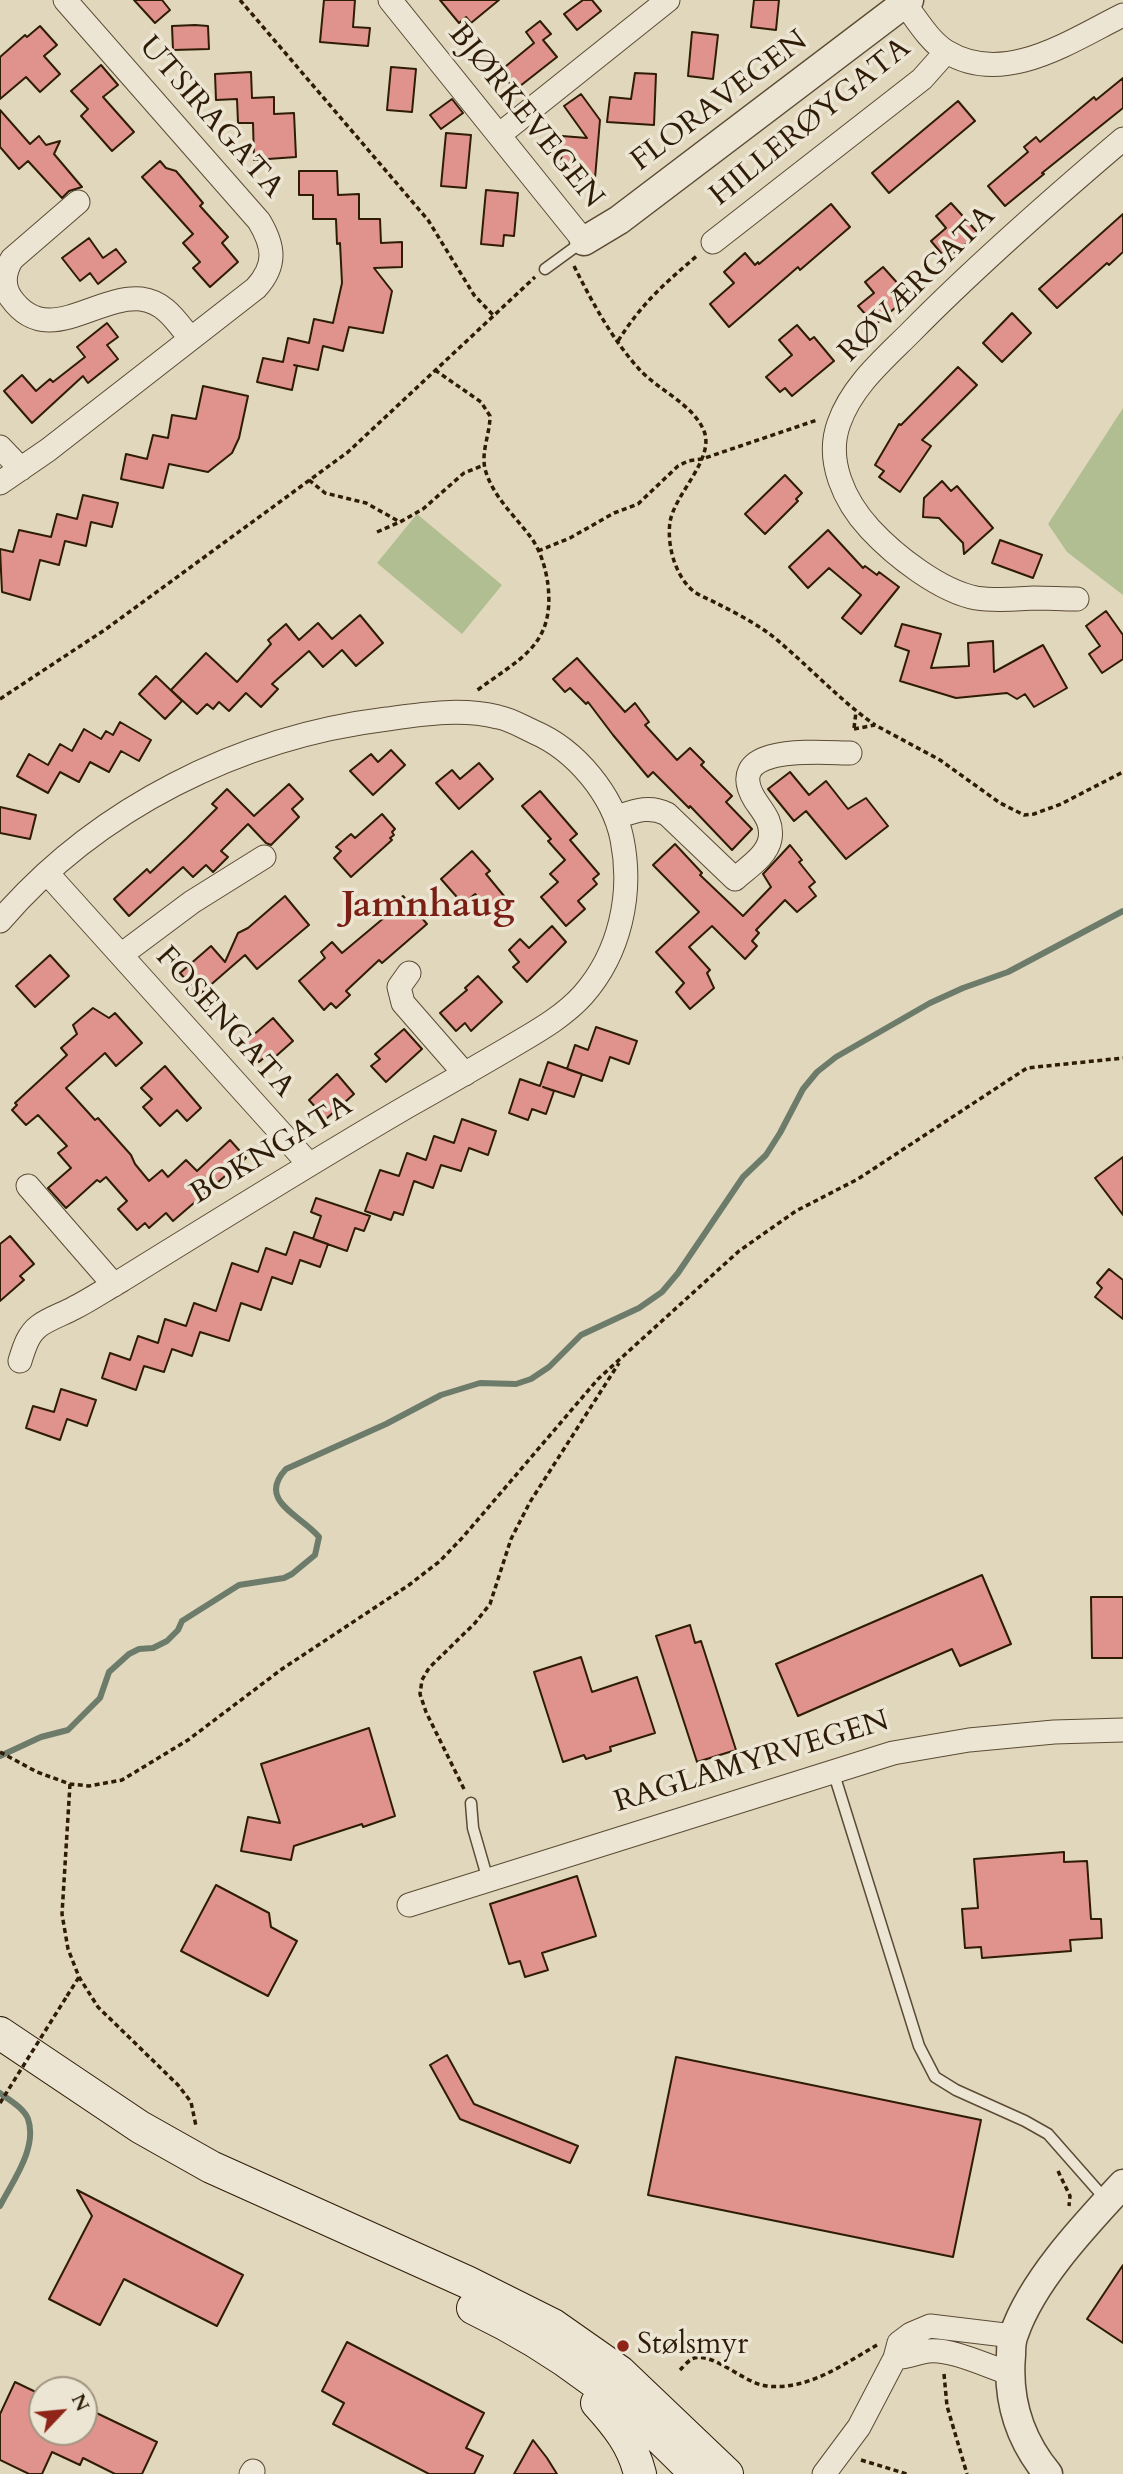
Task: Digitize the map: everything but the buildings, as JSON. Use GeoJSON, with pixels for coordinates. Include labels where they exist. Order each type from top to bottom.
{"type":"FeatureCollection","features":[{"type":"Feature","properties":{"kind":"main road"},"geometry":{"type":"LineString","coordinates":[[0,2033],[139,2127],[211,2167],[467,2282],[553,2325],[620,2372],[727,2474]]}},
{"type":"Feature","properties":{"kind":"main road"},"geometry":{"type":"LineString","coordinates":[[0,2058],[105,2129],[190,2180],[421,2283],[524,2335],[581,2370],[626,2407],[696,2474]]}},
{"type":"Feature","properties":{"kind":"main road"},"geometry":{"type":"LineString","coordinates":[[524,2335],[593,2399],[621,2431],[635,2454],[640,2474]]}},
{"type":"Feature","properties":{"kind":"street","name":"UTSIRAGATA"},"geometry":{"type":"LineString","coordinates":[[0,483],[256,288],[267,276],[271,250],[268,235],[249,208],[65,0]]}},
{"type":"Feature","properties":{"kind":"street","name":"BJØRKEVEGEN"},"geometry":{"type":"LineString","coordinates":[[390,0],[499,135],[576,246]]}},
{"type":"Feature","properties":{"kind":"street"},"geometry":{"type":"LineString","coordinates":[[499,135],[668,0]]}},
{"type":"Feature","properties":{"kind":"street","name":"HILLERØYGATA"},"geometry":{"type":"LineString","coordinates":[[907,2],[926,32],[946,52],[972,62],[999,64],[1030,60],[1123,15]]}},
{"type":"Feature","properties":{"kind":"street","name":"FLORAVEGEN"},"geometry":{"type":"LineString","coordinates":[[576,246],[619,220],[907,2]]}},
{"type":"Feature","properties":{"kind":"street","name":"HILLERØYGATA"},"geometry":{"type":"LineString","coordinates":[[713,242],[922,79],[946,52]]}},
{"type":"Feature","properties":{"kind":"street","name":"RØVÆRGATA"},"geometry":{"type":"LineString","coordinates":[[1077,599],[995,600],[973,597],[923,573],[886,546],[854,513],[840,485],[835,456],[838,426],[844,411],[867,377],[938,304],[1054,197],[1123,139]]}},
{"type":"Feature","properties":{"kind":"street"},"geometry":{"type":"LineString","coordinates":[[78,202],[12,258],[6,268],[4,281],[8,294],[17,306],[28,317],[53,321],[139,299],[165,308],[190,338]]}},
{"type":"Feature","properties":{"kind":"street"},"geometry":{"type":"LineString","coordinates":[[0,447],[21,469]]}},
{"type":"Feature","properties":{"kind":"street","name":"BOKNGATA"},"geometry":{"type":"LineString","coordinates":[[0,921],[78,845],[143,802],[221,762],[285,738],[357,723],[445,711],[499,717],[549,738],[581,766],[603,792],[617,817],[623,843],[626,878],[624,910],[612,953],[582,996],[550,1023],[309,1164],[79,1306],[39,1326],[24,1346],[20,1361]]}},
{"type":"Feature","properties":{"kind":"street"},"geometry":{"type":"LineString","coordinates":[[617,817],[636,810],[658,809],[667,814],[735,879],[762,855],[771,837],[766,815],[753,797],[749,776],[751,768],[758,761],[774,754],[850,753]]}},
{"type":"Feature","properties":{"kind":"street","name":"FOSENGATA"},"geometry":{"type":"LineString","coordinates":[[121,955],[192,902],[264,857]]}},
{"type":"Feature","properties":{"kind":"street","name":"FOSENGATA"},"geometry":{"type":"LineString","coordinates":[[47,873],[309,1164]]}},
{"type":"Feature","properties":{"kind":"street"},"geometry":{"type":"LineString","coordinates":[[409,973],[399,986],[403,1003],[465,1074]]}},
{"type":"Feature","properties":{"kind":"street"},"geometry":{"type":"LineString","coordinates":[[28,1186],[114,1285]]}},
{"type":"Feature","properties":{"kind":"street","name":"RAGLAMYRVEGEN"},"geometry":{"type":"LineString","coordinates":[[409,1905],[893,1753],[969,1740],[1054,1732],[1123,1730]]}},
{"type":"Feature","properties":{"kind":"street"},"geometry":{"type":"LineString","coordinates":[[1048,2474],[1027,2444],[1014,2413],[1009,2373],[1013,2336],[1035,2290],[1115,2192]]}},
{"type":"Feature","properties":{"kind":"street"},"geometry":{"type":"LineString","coordinates":[[831,2465],[859,2427],[888,2350],[911,2334],[930,2326],[1013,2336]]}},
{"type":"Feature","properties":{"kind":"street"},"geometry":{"type":"LineString","coordinates":[[888,2350],[911,2356],[929,2351],[947,2353],[1009,2373]]}},
{"type":"Feature","properties":{"kind":"lane"},"geometry":{"type":"LineString","coordinates":[[545,269],[576,246]]}},
{"type":"Feature","properties":{"kind":"lane"},"geometry":{"type":"LineString","coordinates":[[832,1771],[919,2046],[934,2077],[1048,2134],[1115,2192]]}},
{"type":"Feature","properties":{"kind":"lane"},"geometry":{"type":"LineString","coordinates":[[471,1803],[473,1828],[488,1880]]}},
{"type":"Feature","properties":{"kind":"path"},"geometry":{"type":"LineString","coordinates":[[240,0],[428,220],[474,295],[494,316]]}},
{"type":"Feature","properties":{"kind":"path"},"geometry":{"type":"LineString","coordinates":[[618,341],[650,297],[713,242]]}},
{"type":"Feature","properties":{"kind":"path"},"geometry":{"type":"LineString","coordinates":[[576,246],[591,300],[618,341],[640,370],[692,414],[705,435],[706,446],[702,459],[682,491],[670,522],[671,547],[679,573],[689,587],[700,596],[769,634],[856,712],[875,725],[924,751],[1000,803],[1024,815],[1062,804],[1123,772]]}},
{"type":"Feature","properties":{"kind":"path"},"geometry":{"type":"LineString","coordinates":[[0,699],[106,629],[348,452],[545,269]]}},
{"type":"Feature","properties":{"kind":"path"},"geometry":{"type":"LineString","coordinates":[[435,370],[481,402],[491,416],[484,465],[494,491],[532,538],[544,566],[549,592],[545,631],[526,654],[473,694],[461,713]]}},
{"type":"Feature","properties":{"kind":"path"},"geometry":{"type":"LineString","coordinates":[[538,551],[570,538],[638,503],[678,466],[688,461],[702,459],[844,411]]}},
{"type":"Feature","properties":{"kind":"path"},"geometry":{"type":"LineString","coordinates":[[377,532],[423,509],[464,474],[484,465]]}},
{"type":"Feature","properties":{"kind":"path"},"geometry":{"type":"LineString","coordinates":[[309,481],[325,493],[366,503],[400,522]]}},
{"type":"Feature","properties":{"kind":"path"},"geometry":{"type":"LineString","coordinates":[[854,729],[875,725]]}},
{"type":"Feature","properties":{"kind":"path"},"geometry":{"type":"LineString","coordinates":[[0,1752],[37,1772],[70,1784],[89,1786],[122,1780],[188,1740],[282,1669],[409,1585],[440,1561],[598,1378],[739,1251],[796,1211],[858,1179],[1027,1068],[1123,1058]]}},
{"type":"Feature","properties":{"kind":"path"},"geometry":{"type":"LineString","coordinates":[[471,1803],[426,1712],[420,1693],[422,1680],[429,1668],[475,1623],[490,1604],[511,1539],[530,1502],[621,1359]]}},
{"type":"Feature","properties":{"kind":"path"},"geometry":{"type":"LineString","coordinates":[[70,1784],[62,1914],[68,1949],[79,1977],[98,2007],[185,2093],[195,2111],[197,2126]]}},
{"type":"Feature","properties":{"kind":"path"},"geometry":{"type":"LineString","coordinates":[[0,2103],[79,1977]]}},
{"type":"Feature","properties":{"kind":"path"},"geometry":{"type":"LineString","coordinates":[[1048,2134],[1046,2151],[1065,2184],[1069,2207]]}},
{"type":"Feature","properties":{"kind":"path"},"geometry":{"type":"LineString","coordinates":[[680,2370],[692,2359],[707,2357],[745,2380],[765,2386],[785,2387],[807,2382],[888,2350]]}},
{"type":"Feature","properties":{"kind":"path"},"geometry":{"type":"LineString","coordinates":[[944,2370],[947,2406],[967,2474]]}},
{"type":"Feature","properties":{"kind":"path"},"geometry":{"type":"LineString","coordinates":[[831,2465],[865,2461],[907,2474]]}},
{"type":"Feature","properties":{"kind":"green space"},"geometry":{"type":"Polygon","coordinates":[[[1123,408],[1123,595],[1067,552],[1048,524],[1123,408]]]}},
{"type":"Feature","properties":{"kind":"green space"},"geometry":{"type":"Polygon","coordinates":[[[417,514],[502,585],[462,634],[377,563],[417,514]]]}},
{"type":"Feature","properties":{"kind":"waterway"},"geometry":{"type":"LineString","coordinates":[[0,1756],[41,1737],[68,1730],[100,1698],[109,1672],[129,1654],[167,1641],[178,1630],[182,1621],[239,1585],[284,1578],[315,1555],[319,1537],[284,1507],[279,1499],[276,1490],[278,1480],[286,1469],[386,1424],[441,1395],[480,1383],[516,1384],[531,1379],[549,1367],[581,1335],[639,1308],[662,1292],[678,1273],[743,1177],[766,1155],[803,1089],[817,1072],[836,1057],[930,1003],[1008,972],[1123,911]]}},
{"type":"Feature","properties":{"kind":"waterway"},"geometry":{"type":"LineString","coordinates":[[0,2093],[23,2111],[30,2130],[27,2153],[0,2206]]}},
{"type":"Feature","properties":{"kind":"place","name":"Stølsmyr"},"geometry":{"type":"Point","coordinates":[623,2346]}},
{"type":"Feature","properties":{"kind":"district","name":"Jamnhaug"},"geometry":{"type":"Point","coordinates":[428,907]}}]}
